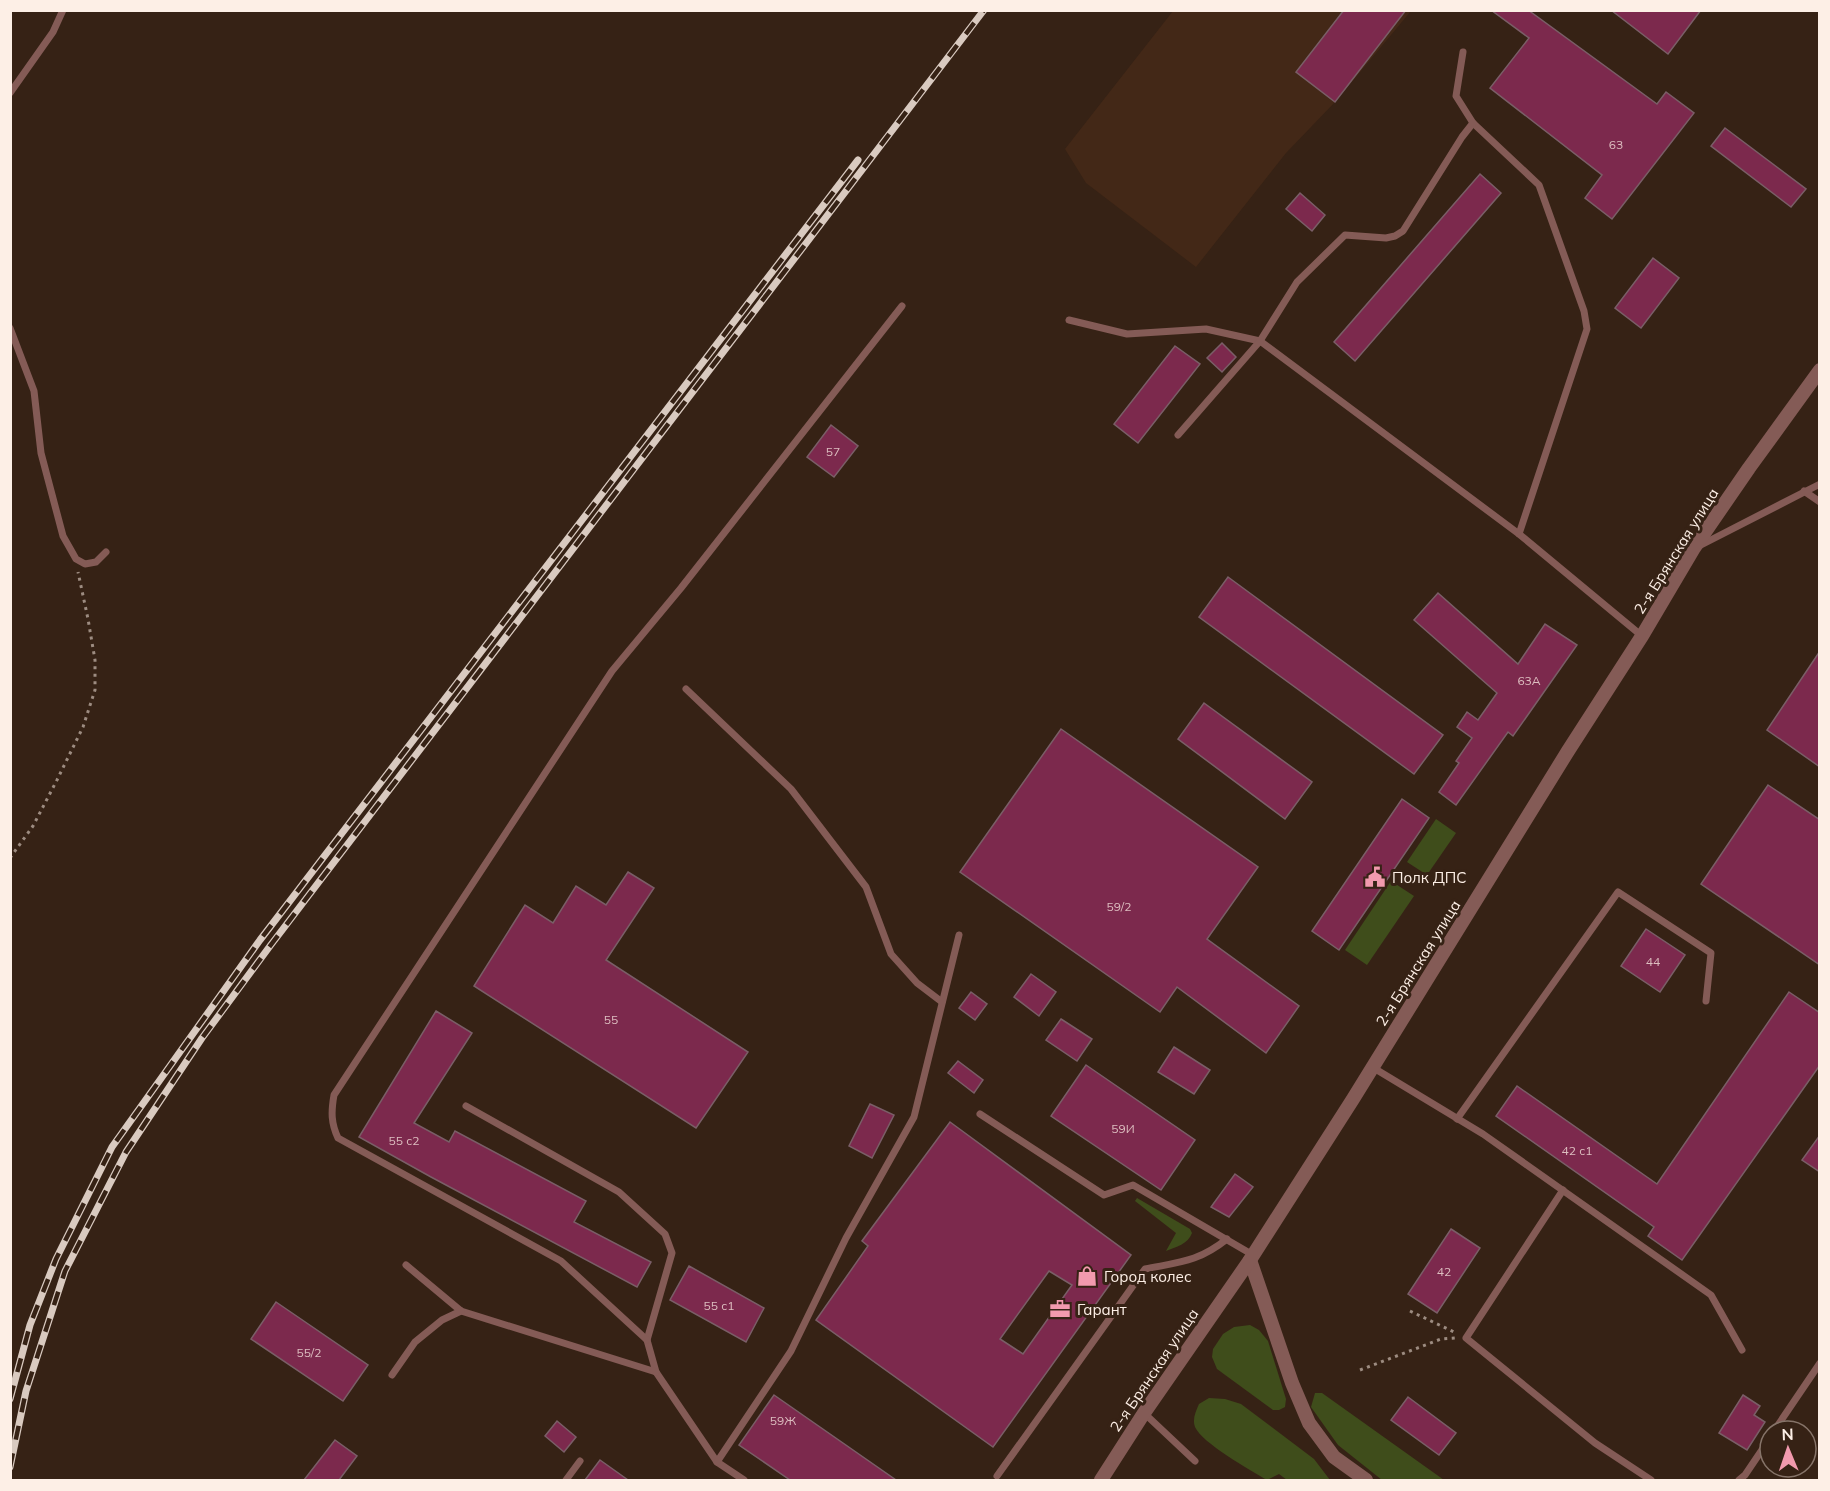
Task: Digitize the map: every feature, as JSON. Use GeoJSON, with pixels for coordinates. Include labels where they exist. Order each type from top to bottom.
{"type":"FeatureCollection","features":[{"type":"Feature","properties":{"kind":"street","name":"2-я Брянская улица"},"geometry":{"type":"LineString","coordinates":[[1101,1480],[1144,1413],[1252,1258],[1694,549],[1820,370]]}},
{"type":"Feature","properties":{"kind":"street"},"geometry":{"type":"LineString","coordinates":[[1252,1258],[1292,1383],[1309,1423],[1335,1457],[1366,1480]]}},
{"type":"Feature","properties":{"kind":"lane"},"geometry":{"type":"LineString","coordinates":[[10,93],[53,32],[63,10]]}},
{"type":"Feature","properties":{"kind":"lane"},"geometry":{"type":"LineString","coordinates":[[1463,52],[1456,96],[1473,123],[1539,185],[1584,311],[1587,329],[1519,534]]}},
{"type":"Feature","properties":{"kind":"lane"},"geometry":{"type":"LineString","coordinates":[[1178,435],[1260,340],[1297,282],[1345,235],[1386,238],[1403,231],[1473,123]]}},
{"type":"Feature","properties":{"kind":"lane"},"geometry":{"type":"LineString","coordinates":[[744,1480],[717,1462],[656,1372],[647,1340],[561,1261],[338,1138],[332,1125],[331,1110],[334,1095],[612,671],[681,588],[902,306]]}},
{"type":"Feature","properties":{"kind":"lane"},"geometry":{"type":"LineString","coordinates":[[1069,320],[1127,334],[1206,329],[1260,340],[1519,534],[1641,636]]}},
{"type":"Feature","properties":{"kind":"lane"},"geometry":{"type":"LineString","coordinates":[[10,327],[34,391],[41,453],[63,536],[76,559],[86,564],[96,561],[106,552]]}},
{"type":"Feature","properties":{"kind":"lane"},"geometry":{"type":"LineString","coordinates":[[1694,549],[1820,484]]}},
{"type":"Feature","properties":{"kind":"lane"},"geometry":{"type":"LineString","coordinates":[[1804,491],[1820,502]]}},
{"type":"Feature","properties":{"kind":"lane"},"geometry":{"type":"LineString","coordinates":[[686,688],[791,789],[866,886],[891,954],[917,983],[942,1002]]}},
{"type":"Feature","properties":{"kind":"lane"},"geometry":{"type":"LineString","coordinates":[[1457,1119],[1618,892],[1711,953],[1706,1001]]}},
{"type":"Feature","properties":{"kind":"lane"},"geometry":{"type":"LineString","coordinates":[[717,1462],[791,1351],[846,1238],[914,1118],[958,935]]}},
{"type":"Feature","properties":{"kind":"lane"},"geometry":{"type":"LineString","coordinates":[[1372,1067],[1483,1134],[1710,1294],[1742,1350]]}},
{"type":"Feature","properties":{"kind":"lane"},"geometry":{"type":"LineString","coordinates":[[466,1106],[620,1191],[665,1234],[672,1253],[647,1340]]}},
{"type":"Feature","properties":{"kind":"lane"},"geometry":{"type":"LineString","coordinates":[[980,1114],[1104,1195],[1133,1185],[1227,1239],[1252,1258]]}},
{"type":"Feature","properties":{"kind":"lane"},"geometry":{"type":"LineString","coordinates":[[1563,1190],[1466,1338],[1595,1443],[1652,1480]]}},
{"type":"Feature","properties":{"kind":"lane"},"geometry":{"type":"LineString","coordinates":[[997,1476],[1145,1269],[1190,1261],[1212,1251],[1227,1239]]}},
{"type":"Feature","properties":{"kind":"lane"},"geometry":{"type":"LineString","coordinates":[[406,1265],[461,1311],[656,1372]]}},
{"type":"Feature","properties":{"kind":"lane"},"geometry":{"type":"LineString","coordinates":[[392,1375],[415,1342],[442,1320],[461,1311]]}},
{"type":"Feature","properties":{"kind":"lane"},"geometry":{"type":"LineString","coordinates":[[1782,1419],[1820,1363]]}},
{"type":"Feature","properties":{"kind":"lane"},"geometry":{"type":"LineString","coordinates":[[1144,1413],[1195,1461]]}},
{"type":"Feature","properties":{"kind":"lane"},"geometry":{"type":"LineString","coordinates":[[1739,1480],[1758,1456]]}},
{"type":"Feature","properties":{"kind":"lane"},"geometry":{"type":"LineString","coordinates":[[566,1480],[580,1461]]}},
{"type":"Feature","properties":{"kind":"path"},"geometry":{"type":"LineString","coordinates":[[10,858],[33,826],[57,780],[83,727],[95,690],[94,660],[76,559]]}},
{"type":"Feature","properties":{"kind":"path"},"geometry":{"type":"LineString","coordinates":[[1410,1311],[1466,1338]]}},
{"type":"Feature","properties":{"kind":"path"},"geometry":{"type":"LineString","coordinates":[[1360,1370],[1441,1339],[1466,1338]]}},
{"type":"Feature","properties":{"kind":"shaded area"},"geometry":{"type":"Polygon","coordinates":[[[1173,11],[1411,11],[1335,102],[1286,153],[1196,267],[1086,183],[1065,149],[1173,11]]]}},
{"type":"Feature","properties":{"kind":"green space"},"geometry":{"type":"Polygon","coordinates":[[[1436,819],[1456,833],[1427,875],[1407,862],[1436,819]]]}},
{"type":"Feature","properties":{"kind":"green space"},"geometry":{"type":"Polygon","coordinates":[[[1391,881],[1414,896],[1367,965],[1345,950],[1391,881]]]}},
{"type":"Feature","properties":{"kind":"green space"},"geometry":{"type":"Polygon","coordinates":[[[1137,1198],[1190,1229],[1192,1233],[1188,1240],[1166,1251],[1176,1233],[1135,1201],[1137,1198]]]}},
{"type":"Feature","properties":{"kind":"green space"},"geometry":{"type":"Polygon","coordinates":[[[1250,1325],[1259,1330],[1268,1341],[1286,1399],[1285,1407],[1279,1410],[1273,1410],[1217,1369],[1212,1357],[1213,1349],[1223,1334],[1234,1327],[1250,1325]]]}},
{"type":"Feature","properties":{"kind":"green space"},"geometry":{"type":"Polygon","coordinates":[[[1315,1393],[1322,1393],[1444,1480],[1382,1480],[1338,1445],[1311,1407],[1315,1393]]]}},
{"type":"Feature","properties":{"kind":"green space"},"geometry":{"type":"Polygon","coordinates":[[[1209,1398],[1225,1399],[1241,1404],[1314,1459],[1330,1480],[1287,1480],[1279,1474],[1267,1480],[1227,1456],[1207,1441],[1194,1424],[1199,1404],[1209,1398]]]}},
{"type":"Feature","properties":{"kind":"building"},"geometry":{"type":"Polygon","coordinates":[[[1344,10],[1406,10],[1335,102],[1296,72],[1344,10]]]}},
{"type":"Feature","properties":{"kind":"building"},"geometry":{"type":"Polygon","coordinates":[[[1491,10],[1528,10],[1657,104],[1666,92],[1694,113],[1612,219],[1585,198],[1602,175],[1490,88],[1529,38],[1491,10]]]}},
{"type":"Feature","properties":{"kind":"building"},"geometry":{"type":"Polygon","coordinates":[[[1611,10],[1701,10],[1668,54],[1611,10]]]}},
{"type":"Feature","properties":{"kind":"building"},"geometry":{"type":"Polygon","coordinates":[[[1725,128],[1806,189],[1791,207],[1711,146],[1725,128]]]}},
{"type":"Feature","properties":{"kind":"building"},"geometry":{"type":"Polygon","coordinates":[[[1480,174],[1501,193],[1355,361],[1334,342],[1480,174]]]}},
{"type":"Feature","properties":{"kind":"building"},"geometry":{"type":"Polygon","coordinates":[[[1300,193],[1325,215],[1312,231],[1286,209],[1300,193]]]}},
{"type":"Feature","properties":{"kind":"building"},"geometry":{"type":"Polygon","coordinates":[[[1653,258],[1679,278],[1641,328],[1615,308],[1653,258]]]}},
{"type":"Feature","properties":{"kind":"building"},"geometry":{"type":"Polygon","coordinates":[[[1222,343],[1236,357],[1222,372],[1207,358],[1222,343]]]}},
{"type":"Feature","properties":{"kind":"building"},"geometry":{"type":"Polygon","coordinates":[[[1175,346],[1200,364],[1138,443],[1114,424],[1175,346]]]}},
{"type":"Feature","properties":{"kind":"building"},"geometry":{"type":"Polygon","coordinates":[[[831,425],[858,446],[834,477],[807,457],[831,425]]]}},
{"type":"Feature","properties":{"kind":"building"},"geometry":{"type":"Polygon","coordinates":[[[1228,577],[1443,735],[1414,774],[1199,617],[1228,577]]]}},
{"type":"Feature","properties":{"kind":"building"},"geometry":{"type":"Polygon","coordinates":[[[1438,593],[1518,664],[1545,624],[1577,645],[1513,736],[1508,732],[1456,805],[1439,792],[1459,763],[1456,761],[1472,738],[1457,727],[1467,712],[1478,720],[1497,693],[1414,620],[1438,593]]]}},
{"type":"Feature","properties":{"kind":"building"},"geometry":{"type":"Polygon","coordinates":[[[1820,651],[1820,767],[1767,730],[1820,651]]]}},
{"type":"Feature","properties":{"kind":"building"},"geometry":{"type":"Polygon","coordinates":[[[1204,703],[1312,782],[1285,819],[1178,739],[1204,703]]]}},
{"type":"Feature","properties":{"kind":"building"},"geometry":{"type":"Polygon","coordinates":[[[1061,729],[1258,867],[1207,939],[1299,1006],[1266,1053],[1177,987],[1160,1012],[960,872],[1061,729]]]}},
{"type":"Feature","properties":{"kind":"building"},"geometry":{"type":"Polygon","coordinates":[[[1768,785],[1820,820],[1820,965],[1701,884],[1768,785]]]}},
{"type":"Feature","properties":{"kind":"building"},"geometry":{"type":"Polygon","coordinates":[[[1402,799],[1429,818],[1339,950],[1312,931],[1402,799]]]}},
{"type":"Feature","properties":{"kind":"building"},"geometry":{"type":"Polygon","coordinates":[[[628,872],[654,888],[606,960],[748,1052],[696,1128],[474,986],[525,905],[553,923],[576,886],[606,905],[628,872]]]}},
{"type":"Feature","properties":{"kind":"building"},"geometry":{"type":"Polygon","coordinates":[[[1646,929],[1685,955],[1660,992],[1621,966],[1646,929]]]}},
{"type":"Feature","properties":{"kind":"building"},"geometry":{"type":"Polygon","coordinates":[[[1031,974],[1056,992],[1039,1016],[1014,997],[1031,974]]]}},
{"type":"Feature","properties":{"kind":"building"},"geometry":{"type":"Polygon","coordinates":[[[971,992],[987,1004],[975,1020],[959,1008],[971,992]]]}},
{"type":"Feature","properties":{"kind":"building"},"geometry":{"type":"Polygon","coordinates":[[[1789,992],[1820,1013],[1820,1065],[1682,1260],[1648,1236],[1654,1227],[1496,1116],[1517,1086],[1657,1184],[1789,992]]]}},
{"type":"Feature","properties":{"kind":"building"},"geometry":{"type":"Polygon","coordinates":[[[436,1011],[472,1033],[414,1123],[449,1142],[455,1131],[586,1201],[574,1222],[651,1262],[637,1287],[359,1137],[436,1011]]]}},
{"type":"Feature","properties":{"kind":"building"},"geometry":{"type":"Polygon","coordinates":[[[1061,1019],[1092,1039],[1077,1061],[1046,1040],[1061,1019]]]}},
{"type":"Feature","properties":{"kind":"building"},"geometry":{"type":"Polygon","coordinates":[[[1174,1047],[1210,1070],[1194,1094],[1158,1072],[1174,1047]]]}},
{"type":"Feature","properties":{"kind":"building"},"geometry":{"type":"Polygon","coordinates":[[[958,1061],[983,1080],[974,1093],[948,1073],[958,1061]]]}},
{"type":"Feature","properties":{"kind":"building"},"geometry":{"type":"Polygon","coordinates":[[[1086,1065],[1195,1140],[1161,1190],[1051,1116],[1086,1065]]]}},
{"type":"Feature","properties":{"kind":"building"},"geometry":{"type":"Polygon","coordinates":[[[870,1104],[894,1115],[872,1158],[849,1146],[870,1104]]]}},
{"type":"Feature","properties":{"kind":"building"},"geometry":{"type":"Polygon","coordinates":[[[950,1122],[1131,1255],[993,1447],[816,1320],[868,1246],[862,1241],[950,1122]],[[1049,1271],[1000,1339],[1023,1354],[1072,1285],[1049,1271]]]}},
{"type":"Feature","properties":{"kind":"building"},"geometry":{"type":"Polygon","coordinates":[[[1820,1135],[1820,1172],[1802,1160],[1820,1135]]]}},
{"type":"Feature","properties":{"kind":"building"},"geometry":{"type":"Polygon","coordinates":[[[1235,1174],[1253,1187],[1229,1217],[1211,1207],[1235,1174]]]}},
{"type":"Feature","properties":{"kind":"building"},"geometry":{"type":"Polygon","coordinates":[[[1451,1229],[1480,1248],[1437,1313],[1408,1294],[1451,1229]]]}},
{"type":"Feature","properties":{"kind":"building"},"geometry":{"type":"Polygon","coordinates":[[[689,1266],[764,1308],[746,1342],[670,1300],[689,1266]]]}},
{"type":"Feature","properties":{"kind":"building"},"geometry":{"type":"Polygon","coordinates":[[[276,1302],[368,1365],[343,1401],[251,1339],[276,1302]]]}},
{"type":"Feature","properties":{"kind":"building"},"geometry":{"type":"Polygon","coordinates":[[[774,1395],[896,1480],[790,1480],[739,1445],[774,1395]]]}},
{"type":"Feature","properties":{"kind":"building"},"geometry":{"type":"Polygon","coordinates":[[[1743,1395],[1760,1406],[1754,1415],[1760,1419],[1758,1419],[1758,1433],[1747,1450],[1719,1433],[1743,1395]]]}},
{"type":"Feature","properties":{"kind":"building"},"geometry":{"type":"Polygon","coordinates":[[[1408,1397],[1456,1433],[1439,1455],[1391,1420],[1408,1397]]]}},
{"type":"Feature","properties":{"kind":"building"},"geometry":{"type":"Polygon","coordinates":[[[557,1421],[576,1437],[564,1452],[545,1436],[557,1421]]]}},
{"type":"Feature","properties":{"kind":"building"},"geometry":{"type":"Polygon","coordinates":[[[335,1440],[357,1456],[339,1480],[304,1480],[335,1440]]]}},
{"type":"Feature","properties":{"kind":"building"},"geometry":{"type":"Polygon","coordinates":[[[600,1460],[628,1480],[585,1480],[600,1460]]]}},
{"type":"Feature","properties":{"kind":"railway"},"geometry":{"type":"LineString","coordinates":[[10,1467],[26,1391],[65,1271],[126,1152],[202,1038],[984,10]]}},
{"type":"Feature","properties":{"kind":"railway"},"geometry":{"type":"LineString","coordinates":[[10,1399],[30,1325],[56,1259],[112,1147],[260,940],[858,160]]}},
{"type":"Feature","properties":{"kind":"place","name":"Полк ДПС"},"geometry":{"type":"Point","coordinates":[1375,877]}},
{"type":"Feature","properties":{"kind":"place","name":"Город колес"},"geometry":{"type":"Point","coordinates":[1087,1276]}},
{"type":"Feature","properties":{"kind":"place","name":"Гарант"},"geometry":{"type":"Point","coordinates":[1060,1309]}}]}
